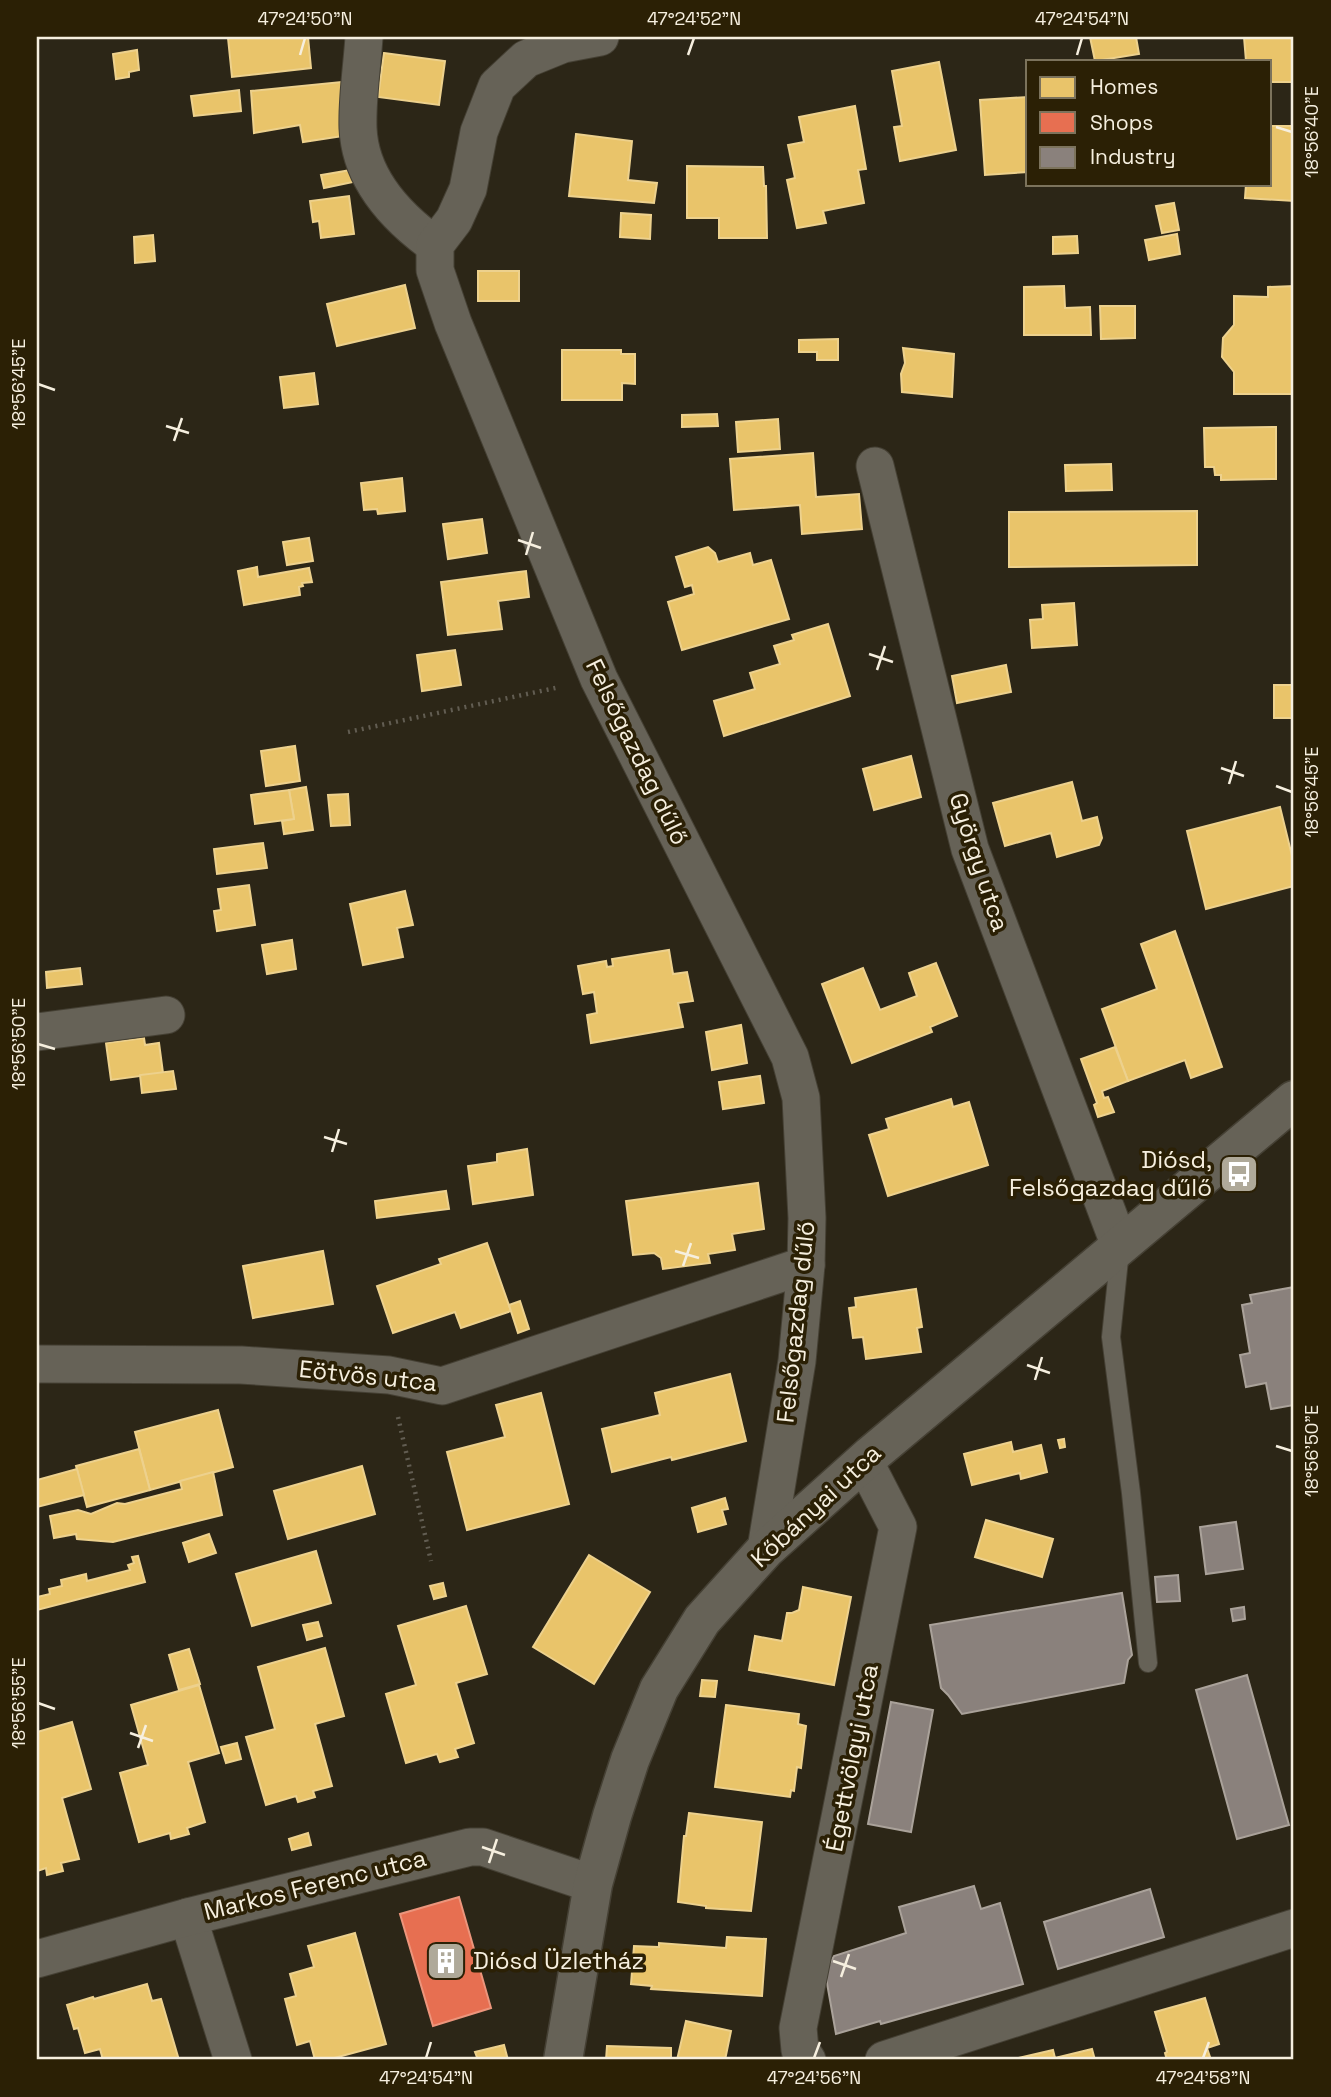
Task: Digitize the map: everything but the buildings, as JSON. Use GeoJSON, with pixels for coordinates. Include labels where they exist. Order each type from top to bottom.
{"type":"FeatureCollection","features":[{"type":"Feature","properties":{"kind":"street"},"geometry":{"type":"LineString","coordinates":[[364,37],[358,130],[364,158],[386,201],[416,232],[435,245],[454,219],[468,189],[480,132],[497,86],[526,59],[563,44],[600,37]]}},
{"type":"Feature","properties":{"kind":"street","name":"Felsőgazdag dűlő"},"geometry":{"type":"LineString","coordinates":[[435,245],[435,270],[443,296],[598,679],[790,1056],[802,1098],[807,1218],[806,1265],[797,1361],[765,1549]]}},
{"type":"Feature","properties":{"kind":"street","name":"György utca"},"geometry":{"type":"LineString","coordinates":[[875,466],[970,849],[1120,1246]]}},
{"type":"Feature","properties":{"kind":"street"},"geometry":{"type":"LineString","coordinates":[[37,1032],[166,1015]]}},
{"type":"Feature","properties":{"kind":"street","name":"Kőbányai utca"},"geometry":{"type":"LineString","coordinates":[[563,2060],[593,1884],[612,1816],[630,1760],[659,1689],[702,1620],[765,1549],[864,1461],[1294,1100]]}},
{"type":"Feature","properties":{"kind":"street","name":"Eötvös utca"},"geometry":{"type":"LineString","coordinates":[[37,1364],[241,1365],[389,1375],[442,1386],[806,1265]]}},
{"type":"Feature","properties":{"kind":"street","name":"Égettvölgyi utca"},"geometry":{"type":"LineString","coordinates":[[807,2060],[800,2050],[797,2028],[898,1527],[864,1461]]}},
{"type":"Feature","properties":{"kind":"street","name":"Markos Ferenc utca"},"geometry":{"type":"LineString","coordinates":[[37,1959],[188,1917],[470,1847],[483,1847],[593,1884]]}},
{"type":"Feature","properties":{"kind":"street"},"geometry":{"type":"LineString","coordinates":[[188,1917],[233,2060]]}},
{"type":"Feature","properties":{"kind":"street"},"geometry":{"type":"LineString","coordinates":[[884,2060],[1294,1928]]}},
{"type":"Feature","properties":{"kind":"lane"},"geometry":{"type":"LineString","coordinates":[[1120,1246],[1111,1337],[1148,1663]]}},
{"type":"Feature","properties":{"kind":"path"},"geometry":{"type":"LineString","coordinates":[[348,732],[598,679]]}},
{"type":"Feature","properties":{"kind":"path"},"geometry":{"type":"LineString","coordinates":[[389,1375],[431,1561]]}},
{"type":"Feature","properties":{"kind":"place","name":"Diósd, Felsőgazdag dűlő"},"geometry":{"type":"Point","coordinates":[1239,1174]}},
{"type":"Feature","properties":{"kind":"place","name":"Diósd Üzletház"},"geometry":{"type":"Point","coordinates":[446,1961]}}]}
